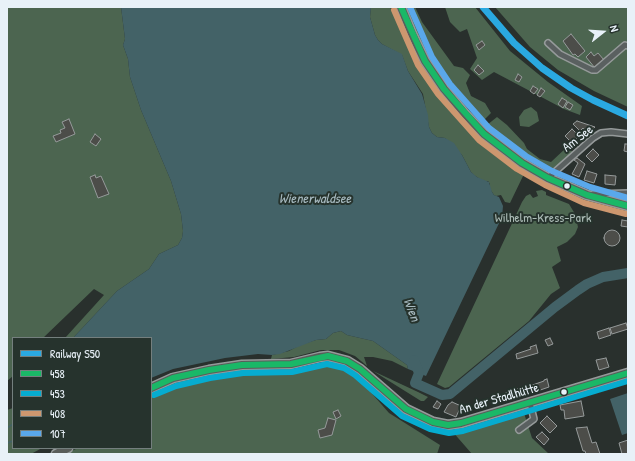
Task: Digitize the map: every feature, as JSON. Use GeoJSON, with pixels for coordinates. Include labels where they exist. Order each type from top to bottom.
{"type":"FeatureCollection","features":[{"type":"Feature","properties":{"kind":"main road"},"geometry":{"type":"LineString","coordinates":[[401,7],[425,61],[455,103],[484,134],[505,151],[548,178],[586,195],[628,206]]}},
{"type":"Feature","properties":{"kind":"main road","name":"An der Stadlhütte"},"geometry":{"type":"LineString","coordinates":[[152,388],[173,378],[232,366],[254,364],[279,365],[328,356],[347,361],[360,369],[406,408],[420,416],[448,425],[461,423],[628,373]]}},
{"type":"Feature","properties":{"kind":"main road"},"geometry":{"type":"LineString","coordinates":[[56,454],[66,449]]}},
{"type":"Feature","properties":{"kind":"street"},"geometry":{"type":"LineString","coordinates":[[548,43],[560,54],[592,70],[596,70],[625,45],[628,46]]}},
{"type":"Feature","properties":{"kind":"street","name":"Am See"},"geometry":{"type":"LineString","coordinates":[[548,178],[593,138],[601,133],[611,132],[628,134]]}},
{"type":"Feature","properties":{"kind":"street"},"geometry":{"type":"LineString","coordinates":[[586,195],[628,192]]}},
{"type":"Feature","properties":{"kind":"street"},"geometry":{"type":"LineString","coordinates":[[519,430],[534,418],[530,403]]}},
{"type":"Feature","properties":{"kind":"green space"},"geometry":{"type":"Polygon","coordinates":[[[7,7],[121,7],[125,39],[123,45],[128,59],[130,77],[141,110],[171,181],[181,214],[183,231],[182,238],[178,245],[159,254],[149,269],[117,291],[74,337],[66,337],[104,295],[94,289],[44,337],[12,337],[12,377],[7,381],[7,7]]]}},
{"type":"Feature","properties":{"kind":"green space"},"geometry":{"type":"Polygon","coordinates":[[[371,7],[390,7],[420,66],[430,83],[452,113],[485,148],[505,163],[524,174],[510,203],[505,202],[501,195],[494,195],[490,189],[490,184],[488,181],[483,181],[471,172],[462,155],[445,138],[437,137],[432,133],[429,127],[423,94],[408,71],[402,55],[382,44],[375,35],[370,17],[371,7]]]}},
{"type":"Feature","properties":{"kind":"green space"},"geometry":{"type":"Polygon","coordinates":[[[392,7],[397,7],[422,63],[396,17],[392,7]]]}},
{"type":"Feature","properties":{"kind":"green space"},"geometry":{"type":"Polygon","coordinates":[[[406,7],[415,7],[422,22],[454,66],[463,68],[470,75],[466,83],[471,96],[485,103],[491,113],[482,122],[452,93],[431,63],[416,33],[406,7]]]}},
{"type":"Feature","properties":{"kind":"green space"},"geometry":{"type":"Polygon","coordinates":[[[445,7],[475,7],[510,51],[548,82],[582,106],[580,115],[564,109],[494,72],[482,80],[470,69],[477,58],[467,29],[460,32],[450,22],[445,7]]]}},
{"type":"Feature","properties":{"kind":"green space"},"geometry":{"type":"Polygon","coordinates":[[[495,7],[628,7],[628,107],[594,91],[558,70],[530,47],[495,7]]]}},
{"type":"Feature","properties":{"kind":"green space"},"geometry":{"type":"Polygon","coordinates":[[[427,70],[444,95],[467,122],[512,163],[529,174],[500,156],[472,131],[446,102],[427,70]]]}},
{"type":"Feature","properties":{"kind":"green space"},"geometry":{"type":"Polygon","coordinates":[[[531,107],[537,112],[539,121],[529,127],[520,126],[519,117],[524,110],[531,107]]]}},
{"type":"Feature","properties":{"kind":"green space"},"geometry":{"type":"Polygon","coordinates":[[[497,117],[524,143],[527,149],[540,159],[551,162],[567,147],[574,153],[551,173],[510,146],[503,145],[499,137],[487,125],[497,117]]]}},
{"type":"Feature","properties":{"kind":"green space","name":"Wilhelm-Kress-Park"},"geometry":{"type":"Polygon","coordinates":[[[542,190],[546,192],[546,195],[569,204],[575,214],[578,227],[575,234],[567,242],[557,247],[561,261],[552,267],[560,288],[551,294],[529,321],[449,387],[445,388],[437,384],[522,202],[526,196],[530,194],[533,198],[538,196],[536,191],[542,190]]]}},
{"type":"Feature","properties":{"kind":"green space"},"geometry":{"type":"Polygon","coordinates":[[[341,331],[347,335],[373,341],[407,365],[408,369],[392,361],[373,357],[364,357],[367,366],[355,356],[339,350],[321,350],[294,357],[271,359],[272,355],[289,351],[300,345],[316,340],[326,339],[333,333],[341,331]]]}},
{"type":"Feature","properties":{"kind":"green space"},"geometry":{"type":"Polygon","coordinates":[[[325,362],[350,369],[370,383],[368,389],[389,413],[440,445],[437,454],[65,454],[76,449],[152,449],[152,393],[178,381],[221,371],[239,369],[298,369],[325,362]]]}},
{"type":"Feature","properties":{"kind":"green space"},"geometry":{"type":"Polygon","coordinates":[[[373,371],[428,397],[424,401],[421,401],[373,371]]]}},
{"type":"Feature","properties":{"kind":"green space"},"geometry":{"type":"Polygon","coordinates":[[[12,408],[12,449],[40,449],[31,454],[7,454],[7,410],[12,408]]]}},
{"type":"Feature","properties":{"kind":"green space"},"geometry":{"type":"Polygon","coordinates":[[[523,410],[532,438],[549,454],[472,454],[452,431],[523,410]]]}},
{"type":"Feature","properties":{"kind":"water","name":"Wienerwaldsee"},"geometry":{"type":"Polygon","coordinates":[[[121,7],[371,7],[370,17],[375,35],[382,44],[402,54],[408,71],[422,94],[428,115],[429,127],[432,133],[437,137],[445,138],[454,143],[471,172],[477,177],[489,182],[492,192],[494,195],[499,197],[503,206],[502,217],[426,376],[408,369],[407,365],[373,341],[347,335],[341,331],[333,333],[326,339],[316,340],[280,354],[258,354],[225,358],[173,369],[152,378],[152,337],[74,337],[117,291],[149,269],[159,254],[178,245],[182,238],[183,231],[181,214],[171,181],[141,110],[130,77],[128,59],[123,45],[125,39],[121,7]]]}},
{"type":"Feature","properties":{"kind":"water"},"geometry":{"type":"Polygon","coordinates":[[[628,393],[628,433],[622,435],[610,399],[628,393]]]}},
{"type":"Feature","properties":{"kind":"building"},"geometry":{"type":"Polygon","coordinates":[[[571,34],[585,51],[578,57],[575,54],[573,55],[563,41],[571,34]]]}},
{"type":"Feature","properties":{"kind":"building"},"geometry":{"type":"Polygon","coordinates":[[[482,41],[485,45],[479,50],[476,45],[482,41]]]}},
{"type":"Feature","properties":{"kind":"building"},"geometry":{"type":"Polygon","coordinates":[[[591,52],[594,56],[598,53],[604,60],[595,68],[586,57],[591,52]]]}},
{"type":"Feature","properties":{"kind":"building"},"geometry":{"type":"Polygon","coordinates":[[[478,65],[484,71],[479,75],[474,70],[478,65]]]}},
{"type":"Feature","properties":{"kind":"building"},"geometry":{"type":"Polygon","coordinates":[[[518,74],[522,77],[519,82],[515,80],[518,74]]]}},
{"type":"Feature","properties":{"kind":"building"},"geometry":{"type":"Polygon","coordinates":[[[533,86],[538,89],[534,94],[530,91],[533,86]]]}},
{"type":"Feature","properties":{"kind":"building"},"geometry":{"type":"Polygon","coordinates":[[[541,88],[545,91],[540,97],[537,95],[541,88]]]}},
{"type":"Feature","properties":{"kind":"building"},"geometry":{"type":"Polygon","coordinates":[[[562,98],[567,101],[563,108],[558,104],[562,98]]]}},
{"type":"Feature","properties":{"kind":"building"},"geometry":{"type":"Polygon","coordinates":[[[568,102],[573,105],[570,110],[565,107],[568,102]]]}},
{"type":"Feature","properties":{"kind":"building"},"geometry":{"type":"Polygon","coordinates":[[[69,119],[75,134],[56,142],[53,136],[61,133],[60,130],[65,128],[62,122],[69,119]]]}},
{"type":"Feature","properties":{"kind":"building"},"geometry":{"type":"Polygon","coordinates":[[[577,121],[595,127],[588,134],[583,128],[580,131],[573,124],[577,121]]]}},
{"type":"Feature","properties":{"kind":"building"},"geometry":{"type":"Polygon","coordinates":[[[572,129],[579,136],[572,143],[565,136],[572,129]]]}},
{"type":"Feature","properties":{"kind":"building"},"geometry":{"type":"Polygon","coordinates":[[[95,134],[101,139],[96,146],[90,142],[95,134]]]}},
{"type":"Feature","properties":{"kind":"building"},"geometry":{"type":"Polygon","coordinates":[[[625,144],[628,144],[628,152],[624,151],[625,144]]]}},
{"type":"Feature","properties":{"kind":"building"},"geometry":{"type":"Polygon","coordinates":[[[593,149],[599,155],[592,162],[586,156],[593,149]]]}},
{"type":"Feature","properties":{"kind":"building"},"geometry":{"type":"Polygon","coordinates":[[[577,158],[585,164],[579,177],[572,174],[578,163],[574,160],[577,158]]]}},
{"type":"Feature","properties":{"kind":"building"},"geometry":{"type":"Polygon","coordinates":[[[587,171],[597,174],[594,183],[584,180],[587,171]]]}},
{"type":"Feature","properties":{"kind":"building"},"geometry":{"type":"Polygon","coordinates":[[[95,175],[96,178],[101,176],[109,194],[98,198],[90,177],[95,175]]]}},
{"type":"Feature","properties":{"kind":"building"},"geometry":{"type":"Polygon","coordinates":[[[605,175],[616,176],[615,185],[605,184],[605,175]]]}},
{"type":"Feature","properties":{"kind":"building"},"geometry":{"type":"Polygon","coordinates":[[[622,220],[628,221],[628,227],[621,226],[622,220]]]}},
{"type":"Feature","properties":{"kind":"building"},"geometry":{"type":"Polygon","coordinates":[[[609,230],[615,230],[620,235],[618,244],[615,246],[609,246],[604,241],[604,235],[609,230]]]}},
{"type":"Feature","properties":{"kind":"building"},"geometry":{"type":"Polygon","coordinates":[[[626,323],[628,329],[612,334],[610,328],[626,323]]]}},
{"type":"Feature","properties":{"kind":"building"},"geometry":{"type":"Polygon","coordinates":[[[609,328],[611,335],[599,339],[597,332],[609,328]]]}},
{"type":"Feature","properties":{"kind":"building"},"geometry":{"type":"Polygon","coordinates":[[[550,338],[553,344],[548,346],[545,340],[550,338]]]}},
{"type":"Feature","properties":{"kind":"building"},"geometry":{"type":"Polygon","coordinates":[[[536,345],[538,353],[517,359],[516,354],[531,349],[530,347],[536,345]]]}},
{"type":"Feature","properties":{"kind":"building"},"geometry":{"type":"Polygon","coordinates":[[[606,358],[609,367],[599,370],[596,360],[606,358]]]}},
{"type":"Feature","properties":{"kind":"building"},"geometry":{"type":"Polygon","coordinates":[[[547,379],[549,387],[523,396],[521,389],[547,379]]]}},
{"type":"Feature","properties":{"kind":"building"},"geometry":{"type":"Polygon","coordinates":[[[518,389],[520,396],[505,401],[503,394],[518,389]]]}},
{"type":"Feature","properties":{"kind":"building"},"geometry":{"type":"Polygon","coordinates":[[[437,401],[441,404],[438,409],[433,407],[437,401]]]}},
{"type":"Feature","properties":{"kind":"building"},"geometry":{"type":"Polygon","coordinates":[[[581,401],[584,416],[565,419],[564,410],[561,410],[560,405],[581,401]]]}},
{"type":"Feature","properties":{"kind":"building"},"geometry":{"type":"Polygon","coordinates":[[[452,402],[461,406],[456,417],[444,412],[448,405],[452,402]]]}},
{"type":"Feature","properties":{"kind":"building"},"geometry":{"type":"Polygon","coordinates":[[[338,410],[341,416],[336,419],[333,412],[338,410]]]}},
{"type":"Feature","properties":{"kind":"building"},"geometry":{"type":"Polygon","coordinates":[[[547,416],[557,426],[550,433],[540,423],[547,416]]]}},
{"type":"Feature","properties":{"kind":"building"},"geometry":{"type":"Polygon","coordinates":[[[328,418],[336,420],[332,435],[320,438],[318,430],[325,428],[328,418]]]}},
{"type":"Feature","properties":{"kind":"building"},"geometry":{"type":"Polygon","coordinates":[[[587,427],[592,443],[596,442],[600,454],[586,454],[585,451],[583,451],[576,428],[587,427]]]}},
{"type":"Feature","properties":{"kind":"building"},"geometry":{"type":"Polygon","coordinates":[[[542,432],[549,439],[544,445],[536,437],[542,432]]]}},
{"type":"Feature","properties":{"kind":"building"},"geometry":{"type":"Polygon","coordinates":[[[628,440],[628,454],[622,454],[619,443],[628,440]]]}},
{"type":"Feature","properties":{"kind":"waterway","name":"Wien"},"geometry":{"type":"LineString","coordinates":[[414,360],[419,373],[415,383],[442,395],[450,394],[555,307],[578,290],[603,277],[628,273]]}},
{"type":"Feature","properties":{"kind":"waterway"},"geometry":{"type":"LineString","coordinates":[[7,428],[12,425]]}},
{"type":"Feature","properties":{"kind":"waterway"},"geometry":{"type":"LineString","coordinates":[[7,443],[12,441]]}},
{"type":"Feature","properties":{"kind":"rail line","name":"S50"},"geometry":{"type":"LineString","coordinates":[[483,7],[514,43],[542,68],[571,88],[628,116]]}},
{"type":"Feature","properties":{"kind":"transit line","name":"458"},"geometry":{"type":"LineString","coordinates":[[401,7],[425,61],[444,89],[484,134],[522,163],[548,178],[587,195],[628,206]]}},
{"type":"Feature","properties":{"kind":"transit line","name":"107"},"geometry":{"type":"LineString","coordinates":[[410,7],[432,57],[450,84],[489,128],[526,156],[552,171],[590,187],[628,198]]}},
{"type":"Feature","properties":{"kind":"transit line","name":"408"},"geometry":{"type":"LineString","coordinates":[[394,10],[418,65],[438,94],[479,140],[517,169],[545,185],[584,203],[626,214]]}},
{"type":"Feature","properties":{"kind":"transit line","name":"458"},"geometry":{"type":"LineString","coordinates":[[152,388],[173,378],[209,370],[242,365],[291,364],[328,356],[347,361],[360,369],[406,409],[433,422],[448,425],[461,423],[628,373]]}},
{"type":"Feature","properties":{"kind":"transit line","name":"453"},"geometry":{"type":"LineString","coordinates":[[154,395],[176,386],[210,378],[243,373],[292,372],[327,364],[344,368],[355,375],[402,416],[430,429],[449,433],[463,431],[628,381]]}}]}
